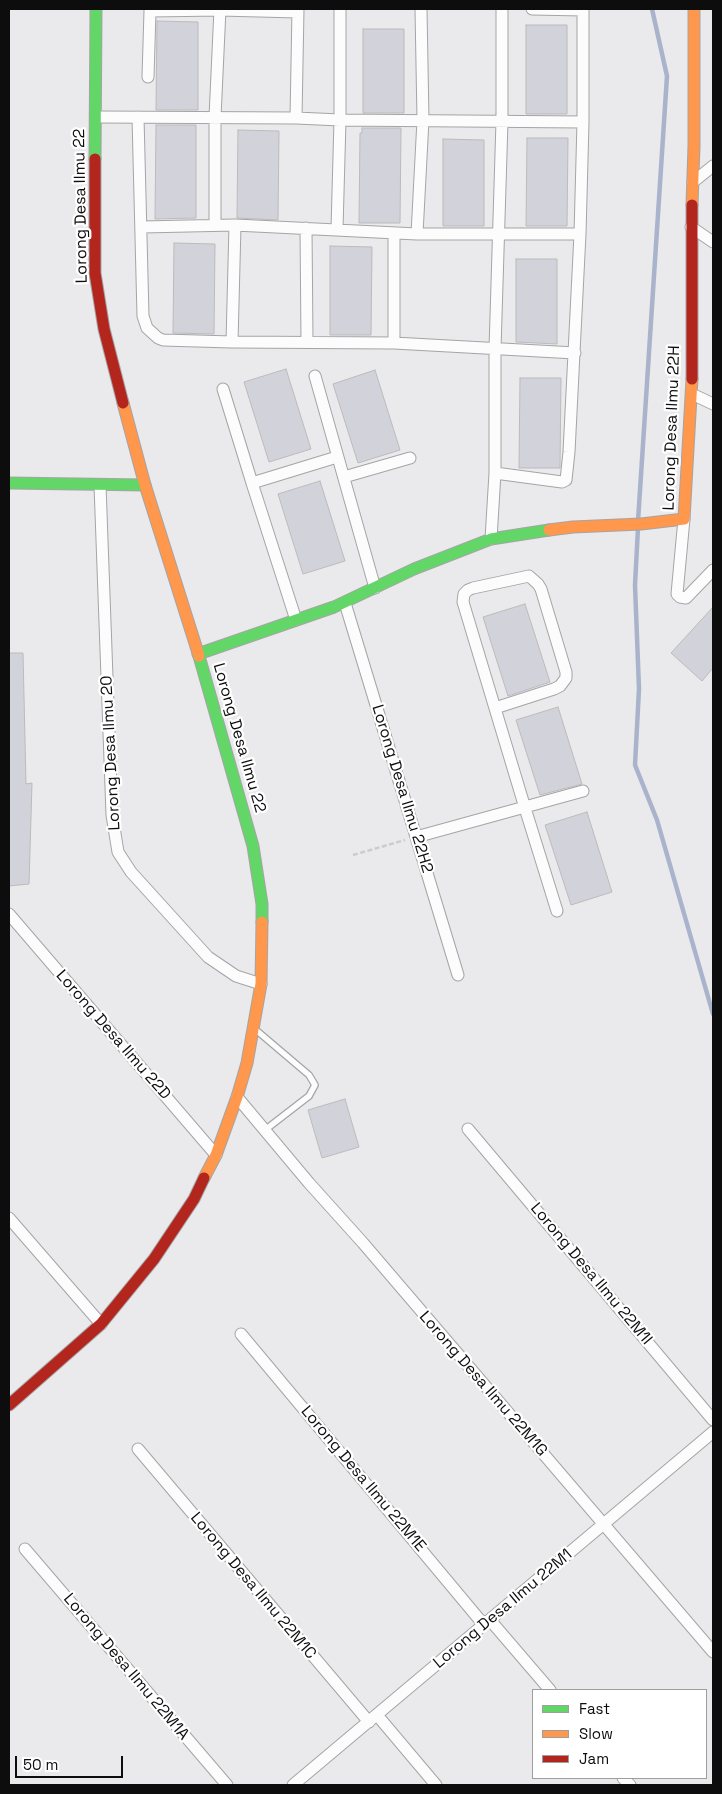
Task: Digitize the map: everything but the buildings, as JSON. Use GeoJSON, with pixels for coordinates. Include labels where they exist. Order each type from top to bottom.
{"type":"FeatureCollection","features":[{"type":"Feature","properties":{"kind":"street","name":"Lorong Desa Ilmu 22"},"geometry":{"type":"LineString","coordinates":[[9,1405],[101,1324],[175,1230],[194,1199],[216,1155],[237,1097],[247,1063],[262,984],[263,918],[259,874],[245,815],[198,654],[145,485],[104,329],[95,273],[96,9]]}},
{"type":"Feature","properties":{"kind":"street"},"geometry":{"type":"LineString","coordinates":[[215,225],[220,9]]}},
{"type":"Feature","properties":{"kind":"street"},"geometry":{"type":"LineString","coordinates":[[336,229],[340,120],[340,9]]}},
{"type":"Feature","properties":{"kind":"street"},"geometry":{"type":"LineString","coordinates":[[417,234],[423,120],[421,9]]}},
{"type":"Feature","properties":{"kind":"street"},"geometry":{"type":"LineString","coordinates":[[491,539],[495,473],[495,349],[502,121],[502,9]]}},
{"type":"Feature","properties":{"kind":"street"},"geometry":{"type":"LineString","coordinates":[[495,473],[565,481],[568,461],[580,234],[583,10],[532,9]]}},
{"type":"Feature","properties":{"kind":"street","name":"Lorong Desa Ilmu 22H"},"geometry":{"type":"LineString","coordinates":[[198,654],[345,603],[434,560],[491,539],[599,525],[642,524],[684,519],[692,394],[691,228],[694,9]]}},
{"type":"Feature","properties":{"kind":"street"},"geometry":{"type":"LineString","coordinates":[[148,77],[150,10],[298,10],[296,118]]}},
{"type":"Feature","properties":{"kind":"street"},"geometry":{"type":"LineString","coordinates":[[96,117],[583,122]]}},
{"type":"Feature","properties":{"kind":"street"},"geometry":{"type":"LineString","coordinates":[[138,117],[143,316],[147,328],[158,338],[163,340],[232,342],[394,343],[574,352]]}},
{"type":"Feature","properties":{"kind":"street"},"geometry":{"type":"LineString","coordinates":[[693,182],[713,166]]}},
{"type":"Feature","properties":{"kind":"street"},"geometry":{"type":"LineString","coordinates":[[142,227],[235,225],[417,234],[580,234]]}},
{"type":"Feature","properties":{"kind":"street"},"geometry":{"type":"LineString","coordinates":[[232,342],[235,225]]}},
{"type":"Feature","properties":{"kind":"street"},"geometry":{"type":"LineString","coordinates":[[306,228],[307,341]]}},
{"type":"Feature","properties":{"kind":"street"},"geometry":{"type":"LineString","coordinates":[[691,228],[713,242]]}},
{"type":"Feature","properties":{"kind":"street"},"geometry":{"type":"LineString","coordinates":[[394,233],[394,343]]}},
{"type":"Feature","properties":{"kind":"street"},"geometry":{"type":"LineString","coordinates":[[315,376],[375,588]]}},
{"type":"Feature","properties":{"kind":"street"},"geometry":{"type":"LineString","coordinates":[[223,389],[296,620]]}},
{"type":"Feature","properties":{"kind":"street"},"geometry":{"type":"LineString","coordinates":[[692,394],[713,404]]}},
{"type":"Feature","properties":{"kind":"street"},"geometry":{"type":"LineString","coordinates":[[252,483],[337,457]]}},
{"type":"Feature","properties":{"kind":"street"},"geometry":{"type":"LineString","coordinates":[[344,477],[410,458]]}},
{"type":"Feature","properties":{"kind":"street"},"geometry":{"type":"LineString","coordinates":[[9,484],[145,485]]}},
{"type":"Feature","properties":{"kind":"street","name":"Lorong Desa Ilmu 20"},"geometry":{"type":"LineString","coordinates":[[100,485],[112,815],[118,852],[132,872],[208,957],[236,976],[262,984]]}},
{"type":"Feature","properties":{"kind":"street"},"geometry":{"type":"LineString","coordinates":[[684,519],[677,594],[680,597],[686,598],[713,570]]}},
{"type":"Feature","properties":{"kind":"street"},"geometry":{"type":"LineString","coordinates":[[495,708],[554,689],[560,686],[566,678],[566,672],[541,590],[538,584],[529,576],[473,588],[468,590],[463,598],[495,708],[525,808],[557,911]]}},
{"type":"Feature","properties":{"kind":"street","name":"Lorong Desa Ilmu 22H2"},"geometry":{"type":"LineString","coordinates":[[345,603],[458,975]]}},
{"type":"Feature","properties":{"kind":"street"},"geometry":{"type":"LineString","coordinates":[[416,837],[583,791]]}},
{"type":"Feature","properties":{"kind":"street","name":"Lorong Desa Ilmu 22D"},"geometry":{"type":"LineString","coordinates":[[9,914],[216,1155]]}},
{"type":"Feature","properties":{"kind":"street","name":"Lorong Desa Ilmu 22M1G"},"geometry":{"type":"LineString","coordinates":[[237,1097],[713,1652]]}},
{"type":"Feature","properties":{"kind":"street","name":"Lorong Desa Ilmu 22M1I"},"geometry":{"type":"LineString","coordinates":[[468,1128],[713,1420]]}},
{"type":"Feature","properties":{"kind":"street"},"geometry":{"type":"LineString","coordinates":[[9,1218],[101,1324]]}},
{"type":"Feature","properties":{"kind":"street","name":"Lorong Desa Ilmu 22M1E"},"geometry":{"type":"LineString","coordinates":[[241,1334],[487,1622],[549,1689]]}},
{"type":"Feature","properties":{"kind":"street","name":"Lorong Desa Ilmu 22M1"},"geometry":{"type":"LineString","coordinates":[[293,1785],[713,1432]]}},
{"type":"Feature","properties":{"kind":"street","name":"Lorong Desa Ilmu 22M1C"},"geometry":{"type":"LineString","coordinates":[[138,1449],[373,1718],[436,1785]]}},
{"type":"Feature","properties":{"kind":"street","name":"Lorong Desa Ilmu 22M1A"},"geometry":{"type":"LineString","coordinates":[[25,1549],[227,1785]]}},
{"type":"Feature","properties":{"kind":"lane"},"geometry":{"type":"LineString","coordinates":[[254,1029],[309,1075],[315,1085],[309,1096],[265,1130]]}},
{"type":"Feature","properties":{"kind":"path"},"geometry":{"type":"LineString","coordinates":[[353,854],[416,837]]}},
{"type":"Feature","properties":{"kind":"waterway"},"geometry":{"type":"LineString","coordinates":[[638,521],[667,76],[652,9]]}},
{"type":"Feature","properties":{"kind":"waterway"},"geometry":{"type":"LineString","coordinates":[[638,528],[635,585],[639,689],[635,765],[657,820],[713,1014]]}},
{"type":"Feature","properties":{"kind":"traffic: fast"},"geometry":{"type":"LineString","coordinates":[[95,159],[96,9]]}},
{"type":"Feature","properties":{"kind":"traffic: fast"},"geometry":{"type":"LineString","coordinates":[[9,483],[145,485]]}},
{"type":"Feature","properties":{"kind":"traffic: fast"},"geometry":{"type":"LineString","coordinates":[[198,654],[334,607],[414,569],[491,539],[549,530]]}},
{"type":"Feature","properties":{"kind":"traffic: fast"},"geometry":{"type":"LineString","coordinates":[[199,656],[253,846],[262,904],[262,922]]}},
{"type":"Feature","properties":{"kind":"traffic: slow"},"geometry":{"type":"LineString","coordinates":[[692,205],[694,9]]}},
{"type":"Feature","properties":{"kind":"traffic: slow"},"geometry":{"type":"LineString","coordinates":[[549,530],[684,519],[692,379]]}},
{"type":"Feature","properties":{"kind":"traffic: slow"},"geometry":{"type":"LineString","coordinates":[[123,403],[145,485],[199,656]]}},
{"type":"Feature","properties":{"kind":"traffic: slow"},"geometry":{"type":"LineString","coordinates":[[204,1178],[216,1155],[247,1063],[261,984],[262,922]]}},
{"type":"Feature","properties":{"kind":"traffic: jam"},"geometry":{"type":"LineString","coordinates":[[95,159],[95,273],[104,329],[123,403]]}},
{"type":"Feature","properties":{"kind":"traffic: jam"},"geometry":{"type":"LineString","coordinates":[[692,205],[692,379]]}},
{"type":"Feature","properties":{"kind":"traffic: jam"},"geometry":{"type":"LineString","coordinates":[[9,1405],[101,1324],[154,1259],[194,1199],[204,1178]]}}]}
